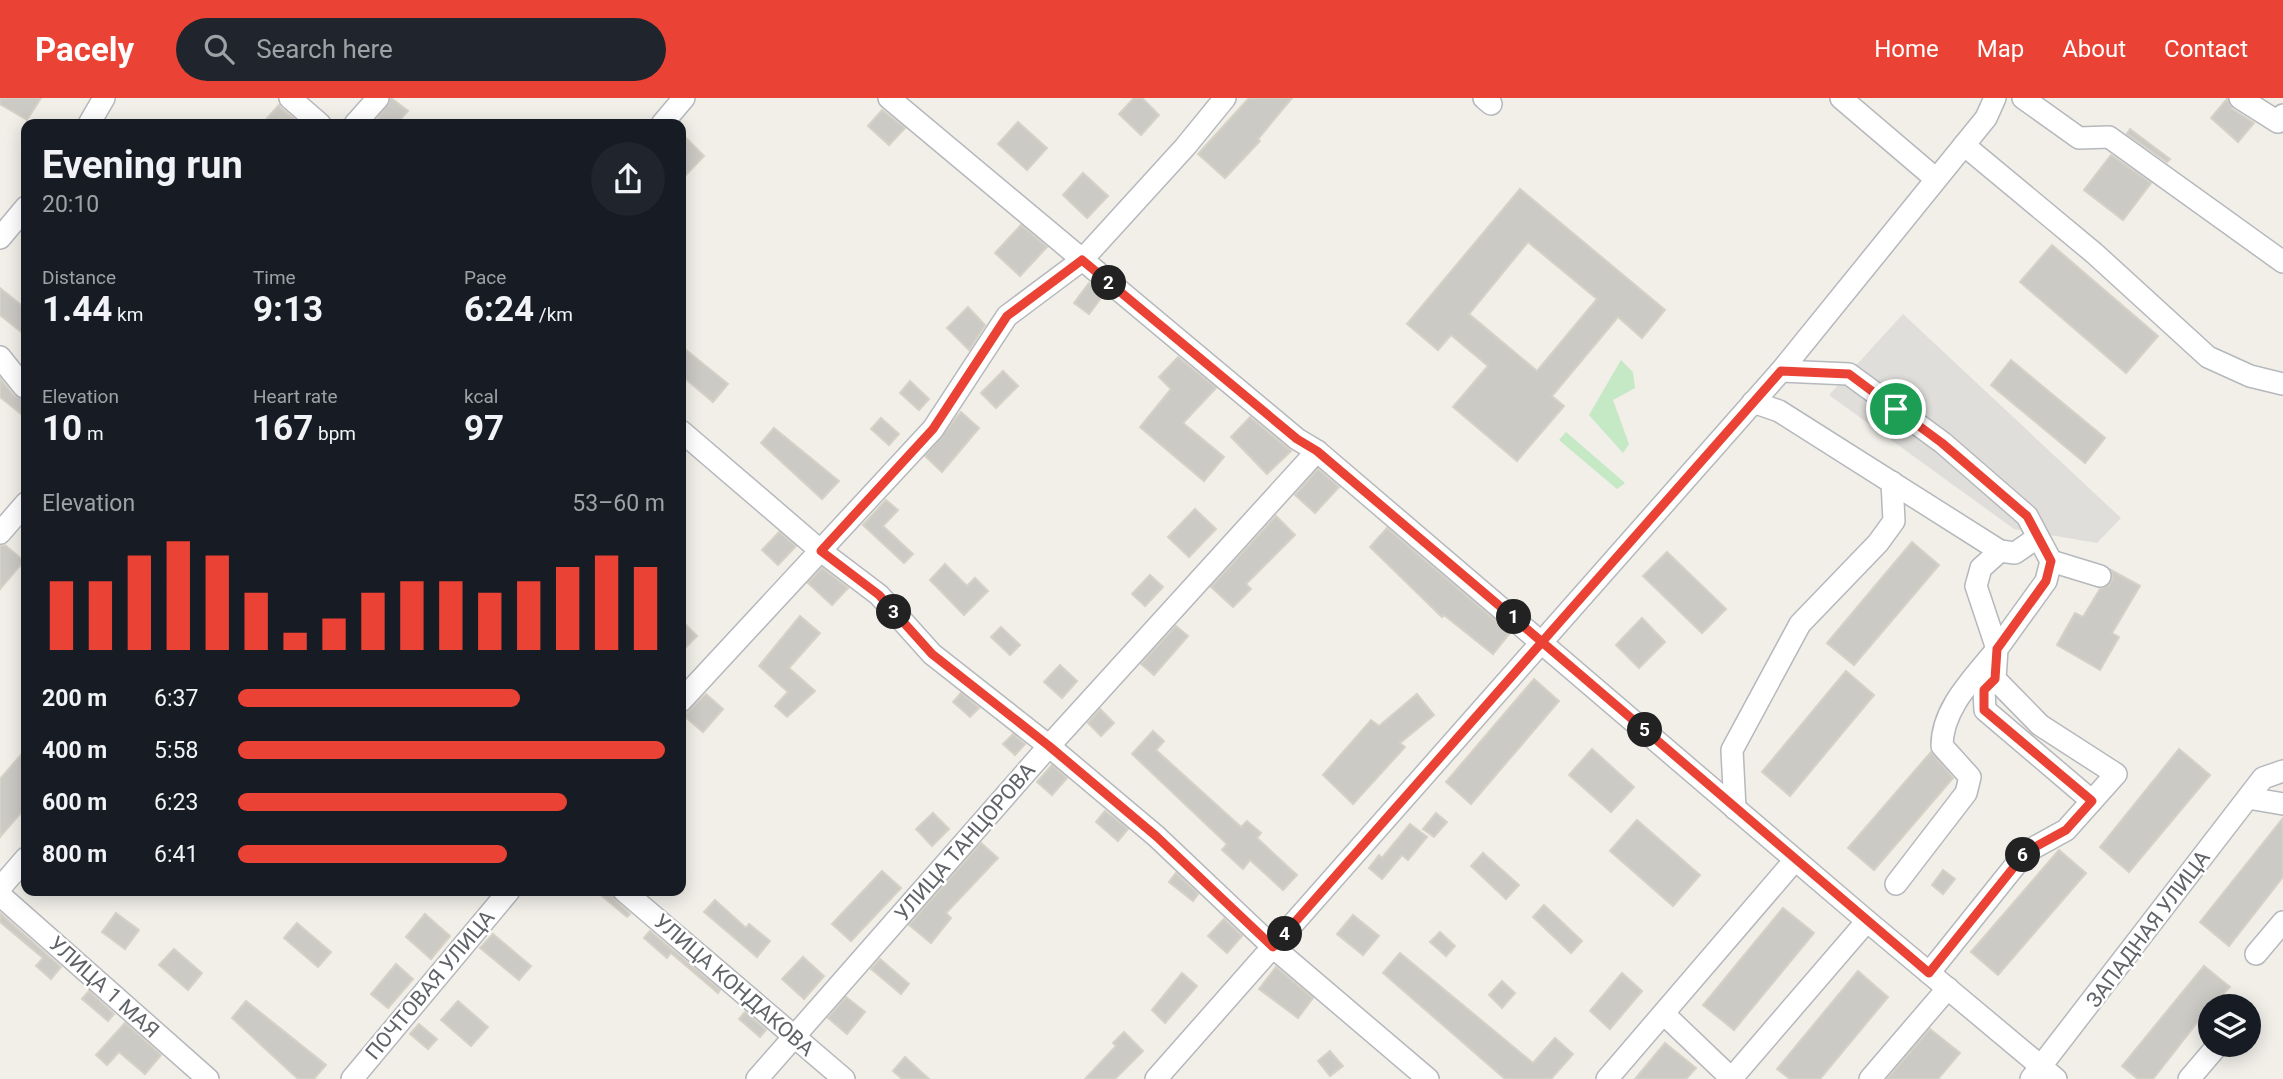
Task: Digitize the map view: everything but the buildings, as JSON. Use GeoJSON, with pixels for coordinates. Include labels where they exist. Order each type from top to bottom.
{"type":"FeatureCollection","features":[{"type":"Feature","properties":{"kind":"street"},"geometry":{"type":"LineString","coordinates":[[92,119],[104,98]]}},
{"type":"Feature","properties":{"kind":"street"},"geometry":{"type":"LineString","coordinates":[[290,98],[314,119]]}},
{"type":"Feature","properties":{"kind":"street"},"geometry":{"type":"LineString","coordinates":[[359,119],[378,98]]}},
{"type":"Feature","properties":{"kind":"street"},"geometry":{"type":"LineString","coordinates":[[666,119],[684,98]]}},
{"type":"Feature","properties":{"kind":"street"},"geometry":{"type":"LineString","coordinates":[[889,98],[1297,439],[1317,451],[1948,988],[2043,1075]]}},
{"type":"Feature","properties":{"kind":"street"},"geometry":{"type":"LineString","coordinates":[[686,696],[933,429],[1007,316],[1082,260],[1185,147],[1225,98]]}},
{"type":"Feature","properties":{"kind":"street"},"geometry":{"type":"LineString","coordinates":[[1840,98],[1936,179]]}},
{"type":"Feature","properties":{"kind":"street"},"geometry":{"type":"LineString","coordinates":[[1156,1079],[1781,371],[1986,118],[1995,98]]}},
{"type":"Feature","properties":{"kind":"street"},"geometry":{"type":"LineString","coordinates":[[2023,98],[2079,138],[2109,137],[2283,262]]}},
{"type":"Feature","properties":{"kind":"street"},"geometry":{"type":"LineString","coordinates":[[2240,98],[2278,122],[2283,115]]}},
{"type":"Feature","properties":{"kind":"street"},"geometry":{"type":"LineString","coordinates":[[1964,145],[2094,253],[2208,357],[2250,376],[2283,384]]}},
{"type":"Feature","properties":{"kind":"street"},"geometry":{"type":"LineString","coordinates":[[0,238],[21,213]]}},
{"type":"Feature","properties":{"kind":"street"},"geometry":{"type":"LineString","coordinates":[[0,357],[21,383]]}},
{"type":"Feature","properties":{"kind":"street"},"geometry":{"type":"LineString","coordinates":[[0,366],[21,384]]}},
{"type":"Feature","properties":{"kind":"street"},"geometry":{"type":"LineString","coordinates":[[1781,371],[1849,374],[1942,443],[2027,516],[2051,561],[2046,581],[1964,690],[1942,727],[1942,746],[1970,777],[1966,793],[1896,884]]}},
{"type":"Feature","properties":{"kind":"street"},"geometry":{"type":"LineString","coordinates":[[1753,402],[1779,411],[2000,551],[2015,553],[2038,537]]}},
{"type":"Feature","properties":{"kind":"street"},"geometry":{"type":"LineString","coordinates":[[686,435],[821,551],[879,595],[932,654],[1049,746],[1156,836],[1273,947],[1428,1079]]}},
{"type":"Feature","properties":{"kind":"street","name":"УЛИЦА ТАНЦОРОВА"},"geometry":{"type":"LineString","coordinates":[[757,1079],[1049,746],[1317,451]]}},
{"type":"Feature","properties":{"kind":"street"},"geometry":{"type":"LineString","coordinates":[[1735,809],[1732,750],[1800,624],[1878,543],[1894,521],[1892,482]]}},
{"type":"Feature","properties":{"kind":"street"},"geometry":{"type":"LineString","coordinates":[[0,533],[21,509]]}},
{"type":"Feature","properties":{"kind":"street"},"geometry":{"type":"LineString","coordinates":[[2000,551],[1981,568],[1976,586],[1997,649],[1995,679],[1984,690],[1984,710],[2092,801]]}},
{"type":"Feature","properties":{"kind":"street"},"geometry":{"type":"LineString","coordinates":[[2051,561],[2100,576]]}},
{"type":"Feature","properties":{"kind":"street"},"geometry":{"type":"LineString","coordinates":[[1929,973],[2026,852],[2066,830],[2116,774],[2040,726],[1995,679]]}},
{"type":"Feature","properties":{"kind":"street","name":"ЗАПАДНАЯ УЛИЦА"},"geometry":{"type":"LineString","coordinates":[[2043,1075],[2248,798],[2273,774]]}},
{"type":"Feature","properties":{"kind":"street"},"geometry":{"type":"LineString","coordinates":[[2248,798],[2283,804]]}},
{"type":"Feature","properties":{"kind":"street"},"geometry":{"type":"LineString","coordinates":[[1607,1079],[1665,1015],[1795,860]]}},
{"type":"Feature","properties":{"kind":"street"},"geometry":{"type":"LineString","coordinates":[[0,888],[21,864]]}},
{"type":"Feature","properties":{"kind":"street","name":"УЛИЦА 1 МАЯ"},"geometry":{"type":"LineString","coordinates":[[0,895],[208,1079]]}},
{"type":"Feature","properties":{"kind":"street","name":"ПОЧТОВАЯ УЛИЦА"},"geometry":{"type":"LineString","coordinates":[[352,1079],[505,896]]}},
{"type":"Feature","properties":{"kind":"street","name":"УЛИЦА КОНДАКОВА"},"geometry":{"type":"LineString","coordinates":[[630,896],[844,1079]]}},
{"type":"Feature","properties":{"kind":"street"},"geometry":{"type":"LineString","coordinates":[[1665,1015],[1732,1079],[1867,921]]}},
{"type":"Feature","properties":{"kind":"street"},"geometry":{"type":"LineString","coordinates":[[2256,954],[2283,922]]}},
{"type":"Feature","properties":{"kind":"street"},"geometry":{"type":"LineString","coordinates":[[1870,1079],[1948,988]]}},
{"type":"Feature","properties":{"kind":"street"},"geometry":{"type":"LineString","coordinates":[[2189,1079],[2208,1057]]}},
{"type":"Feature","properties":{"kind":"shaded area"},"geometry":{"type":"Polygon","coordinates":[[[1903,314],[2121,518],[2097,543],[2014,529],[1829,395],[1903,314]]]}},
{"type":"Feature","properties":{"kind":"green space"},"geometry":{"type":"Polygon","coordinates":[[[1621,360],[1633,372],[1635,388],[1613,400],[1629,444],[1623,453],[1589,415],[1621,360]]]}},
{"type":"Feature","properties":{"kind":"green space"},"geometry":{"type":"Polygon","coordinates":[[[1566,432],[1625,483],[1617,489],[1559,440],[1566,432]]]}},
{"type":"Feature","properties":{"kind":"route"},"geometry":{"type":"LineString","coordinates":[[1896,409],[1849,374],[1781,371],[1542,642],[1317,451],[1297,439],[1082,260],[1007,316],[933,429],[821,551],[879,595],[932,654],[1049,746],[1156,836],[1273,947],[1542,642],[1929,973],[2026,852],[2066,830],[2092,801],[1984,710],[1984,690],[1995,679],[1997,649],[2046,581],[2051,561],[2027,516],[1987,485],[1942,443],[1896,409]]}}]}
